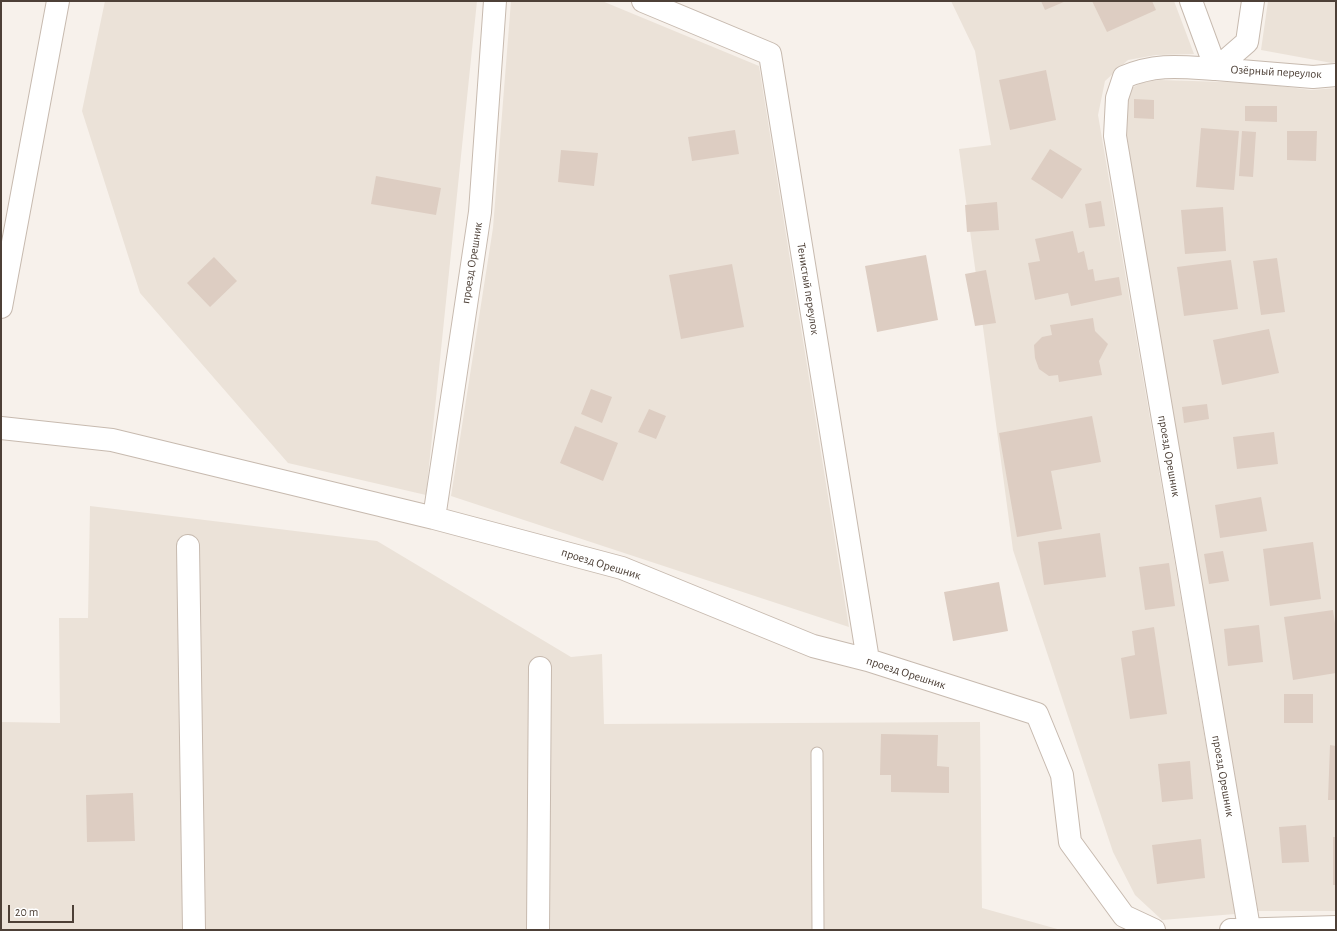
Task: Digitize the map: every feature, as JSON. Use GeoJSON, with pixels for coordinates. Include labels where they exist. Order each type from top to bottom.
{"type":"FeatureCollection","features":[{"type":"Feature","properties":{"kind":"street"},"geometry":{"type":"LineString","coordinates":[[1,307],[58,1]]}},
{"type":"Feature","properties":{"kind":"street","name":"проезд Орешник"},"geometry":{"type":"LineString","coordinates":[[495,1],[480,212],[434,518],[622,568],[813,646],[868,660],[1037,714],[1062,775],[1070,842],[1124,916],[1154,930]]}},
{"type":"Feature","properties":{"kind":"street","name":"Тенистый переулок"},"geometry":{"type":"LineString","coordinates":[[643,1],[770,54],[868,660]]}},
{"type":"Feature","properties":{"kind":"street","name":"Озёрный переулок"},"geometry":{"type":"LineString","coordinates":[[1191,1],[1216,69],[1313,77],[1336,74]]}},
{"type":"Feature","properties":{"kind":"street"},"geometry":{"type":"LineString","coordinates":[[1216,69],[1247,42],[1253,1]]}},
{"type":"Feature","properties":{"kind":"street","name":"проезд Орешник"},"geometry":{"type":"LineString","coordinates":[[1216,69],[1166,67],[1142,69],[1124,77],[1117,98],[1115,136],[1240,929],[1336,927]]}},
{"type":"Feature","properties":{"kind":"street"},"geometry":{"type":"LineString","coordinates":[[1,428],[112,440],[434,518]]}},
{"type":"Feature","properties":{"kind":"street"},"geometry":{"type":"LineString","coordinates":[[188,546],[194,930]]}},
{"type":"Feature","properties":{"kind":"street"},"geometry":{"type":"LineString","coordinates":[[538,930],[540,668]]}},
{"type":"Feature","properties":{"kind":"lane"},"geometry":{"type":"LineString","coordinates":[[816,753],[818,930]]}},
{"type":"Feature","properties":{"kind":"shaded area"},"geometry":{"type":"Polygon","coordinates":[[[105,1],[477,1],[426,495],[288,463],[140,293],[82,111],[105,1]]]}},
{"type":"Feature","properties":{"kind":"shaded area"},"geometry":{"type":"Polygon","coordinates":[[[511,1],[602,1],[759,66],[849,627],[451,496],[493,228],[511,1]]]}},
{"type":"Feature","properties":{"kind":"shaded area"},"geometry":{"type":"Polygon","coordinates":[[[951,1],[1174,1],[1194,54],[1156,55],[1128,60],[1105,81],[1098,115],[1235,914],[1162,920],[1135,895],[1113,852],[1013,550],[959,149],[991,145],[975,51],[951,1]]]}},
{"type":"Feature","properties":{"kind":"shaded area"},"geometry":{"type":"Polygon","coordinates":[[[1268,1],[1336,1],[1336,62],[1332,63],[1261,50],[1268,1]]]}},
{"type":"Feature","properties":{"kind":"shaded area"},"geometry":{"type":"Polygon","coordinates":[[[1160,80],[1257,83],[1311,90],[1336,88],[1336,911],[1258,911],[1125,138],[1126,105],[1131,88],[1144,82],[1160,80]]]}},
{"type":"Feature","properties":{"kind":"shaded area"},"geometry":{"type":"Polygon","coordinates":[[[90,506],[377,541],[571,657],[602,654],[604,724],[980,722],[982,908],[1061,930],[1,930],[1,722],[60,723],[59,618],[88,618],[90,506]]]}},
{"type":"Feature","properties":{"kind":"building"},"geometry":{"type":"Polygon","coordinates":[[[1041,1],[1066,1],[1045,10],[1041,1]]]}},
{"type":"Feature","properties":{"kind":"building"},"geometry":{"type":"Polygon","coordinates":[[[1092,1],[1152,1],[1156,10],[1107,32],[1092,1]]]}},
{"type":"Feature","properties":{"kind":"building"},"geometry":{"type":"Polygon","coordinates":[[[1046,70],[1056,120],[1010,130],[999,80],[1046,70]]]}},
{"type":"Feature","properties":{"kind":"building"},"geometry":{"type":"Polygon","coordinates":[[[1134,99],[1154,100],[1154,119],[1134,118],[1134,99]]]}},
{"type":"Feature","properties":{"kind":"building"},"geometry":{"type":"Polygon","coordinates":[[[1245,106],[1277,106],[1277,122],[1245,121],[1245,106]]]}},
{"type":"Feature","properties":{"kind":"building"},"geometry":{"type":"Polygon","coordinates":[[[1201,128],[1239,131],[1234,190],[1196,187],[1201,128]]]}},
{"type":"Feature","properties":{"kind":"building"},"geometry":{"type":"Polygon","coordinates":[[[735,130],[739,154],[692,161],[688,137],[735,130]]]}},
{"type":"Feature","properties":{"kind":"building"},"geometry":{"type":"Polygon","coordinates":[[[1242,131],[1256,132],[1253,177],[1239,176],[1242,131]]]}},
{"type":"Feature","properties":{"kind":"building"},"geometry":{"type":"Polygon","coordinates":[[[1287,131],[1317,131],[1316,161],[1287,160],[1287,131]]]}},
{"type":"Feature","properties":{"kind":"building"},"geometry":{"type":"Polygon","coordinates":[[[1050,149],[1082,169],[1062,199],[1031,179],[1050,149]]]}},
{"type":"Feature","properties":{"kind":"building"},"geometry":{"type":"Polygon","coordinates":[[[561,150],[598,153],[594,186],[558,182],[561,150]]]}},
{"type":"Feature","properties":{"kind":"building"},"geometry":{"type":"Polygon","coordinates":[[[376,176],[441,188],[436,215],[371,204],[376,176]]]}},
{"type":"Feature","properties":{"kind":"building"},"geometry":{"type":"Polygon","coordinates":[[[1101,201],[1105,226],[1089,228],[1085,204],[1101,201]]]}},
{"type":"Feature","properties":{"kind":"building"},"geometry":{"type":"Polygon","coordinates":[[[997,202],[999,230],[967,232],[965,205],[997,202]]]}},
{"type":"Feature","properties":{"kind":"building"},"geometry":{"type":"Polygon","coordinates":[[[1223,207],[1226,251],[1185,254],[1181,210],[1223,207]]]}},
{"type":"Feature","properties":{"kind":"building"},"geometry":{"type":"Polygon","coordinates":[[[1073,231],[1078,253],[1084,251],[1088,270],[1093,269],[1095,281],[1119,277],[1122,295],[1071,306],[1068,293],[1035,300],[1028,263],[1040,261],[1035,239],[1073,231]]]}},
{"type":"Feature","properties":{"kind":"building"},"geometry":{"type":"Polygon","coordinates":[[[926,255],[938,320],[877,332],[865,266],[926,255]]]}},
{"type":"Feature","properties":{"kind":"building"},"geometry":{"type":"Polygon","coordinates":[[[214,257],[237,281],[210,307],[187,283],[214,257]]]}},
{"type":"Feature","properties":{"kind":"building"},"geometry":{"type":"Polygon","coordinates":[[[1277,258],[1285,312],[1261,315],[1253,261],[1277,258]]]}},
{"type":"Feature","properties":{"kind":"building"},"geometry":{"type":"Polygon","coordinates":[[[1231,260],[1238,309],[1184,316],[1177,267],[1231,260]]]}},
{"type":"Feature","properties":{"kind":"building"},"geometry":{"type":"Polygon","coordinates":[[[732,264],[744,327],[681,339],[669,275],[732,264]]]}},
{"type":"Feature","properties":{"kind":"building"},"geometry":{"type":"Polygon","coordinates":[[[986,270],[996,323],[975,326],[965,274],[986,270]]]}},
{"type":"Feature","properties":{"kind":"building"},"geometry":{"type":"Polygon","coordinates":[[[1093,318],[1095,331],[1108,344],[1099,361],[1102,375],[1059,382],[1058,375],[1049,376],[1039,369],[1035,358],[1034,345],[1042,337],[1052,335],[1050,325],[1093,318]]]}},
{"type":"Feature","properties":{"kind":"building"},"geometry":{"type":"Polygon","coordinates":[[[1269,329],[1279,373],[1222,385],[1213,340],[1269,329]]]}},
{"type":"Feature","properties":{"kind":"building"},"geometry":{"type":"Polygon","coordinates":[[[591,389],[612,397],[602,423],[581,414],[591,389]]]}},
{"type":"Feature","properties":{"kind":"building"},"geometry":{"type":"Polygon","coordinates":[[[1207,404],[1209,419],[1184,423],[1182,407],[1207,404]]]}},
{"type":"Feature","properties":{"kind":"building"},"geometry":{"type":"Polygon","coordinates":[[[649,409],[666,416],[656,439],[638,432],[649,409]]]}},
{"type":"Feature","properties":{"kind":"building"},"geometry":{"type":"Polygon","coordinates":[[[1092,416],[1101,462],[1051,471],[1062,529],[1017,537],[999,433],[1092,416]]]}},
{"type":"Feature","properties":{"kind":"building"},"geometry":{"type":"Polygon","coordinates":[[[575,426],[618,443],[603,481],[560,463],[575,426]]]}},
{"type":"Feature","properties":{"kind":"building"},"geometry":{"type":"Polygon","coordinates":[[[1274,432],[1278,464],[1237,469],[1233,437],[1274,432]]]}},
{"type":"Feature","properties":{"kind":"building"},"geometry":{"type":"Polygon","coordinates":[[[1261,497],[1267,531],[1220,538],[1215,505],[1261,497]]]}},
{"type":"Feature","properties":{"kind":"building"},"geometry":{"type":"Polygon","coordinates":[[[1100,533],[1106,577],[1044,585],[1038,542],[1100,533]]]}},
{"type":"Feature","properties":{"kind":"building"},"geometry":{"type":"Polygon","coordinates":[[[1313,542],[1321,599],[1270,606],[1263,549],[1313,542]]]}},
{"type":"Feature","properties":{"kind":"building"},"geometry":{"type":"Polygon","coordinates":[[[1223,551],[1229,581],[1209,584],[1204,554],[1223,551]]]}},
{"type":"Feature","properties":{"kind":"building"},"geometry":{"type":"Polygon","coordinates":[[[1169,563],[1175,606],[1145,610],[1139,567],[1169,563]]]}},
{"type":"Feature","properties":{"kind":"building"},"geometry":{"type":"Polygon","coordinates":[[[999,582],[1008,631],[953,641],[944,592],[999,582]]]}},
{"type":"Feature","properties":{"kind":"building"},"geometry":{"type":"Polygon","coordinates":[[[1333,610],[1336,630],[1336,673],[1293,680],[1284,617],[1333,610]]]}},
{"type":"Feature","properties":{"kind":"building"},"geometry":{"type":"Polygon","coordinates":[[[1259,625],[1263,662],[1228,666],[1224,629],[1259,625]]]}},
{"type":"Feature","properties":{"kind":"building"},"geometry":{"type":"Polygon","coordinates":[[[1154,627],[1167,714],[1130,719],[1121,658],[1135,655],[1132,631],[1154,627]]]}},
{"type":"Feature","properties":{"kind":"building"},"geometry":{"type":"Polygon","coordinates":[[[1284,694],[1313,694],[1313,723],[1284,723],[1284,694]]]}},
{"type":"Feature","properties":{"kind":"building"},"geometry":{"type":"Polygon","coordinates":[[[881,734],[938,735],[937,766],[949,767],[949,793],[891,792],[891,775],[880,775],[881,734]]]}},
{"type":"Feature","properties":{"kind":"building"},"geometry":{"type":"Polygon","coordinates":[[[1330,745],[1336,746],[1336,800],[1328,800],[1330,745]]]}},
{"type":"Feature","properties":{"kind":"building"},"geometry":{"type":"Polygon","coordinates":[[[1190,761],[1193,799],[1162,802],[1158,764],[1190,761]]]}},
{"type":"Feature","properties":{"kind":"building"},"geometry":{"type":"Polygon","coordinates":[[[133,793],[135,841],[87,842],[86,795],[133,793]]]}},
{"type":"Feature","properties":{"kind":"building"},"geometry":{"type":"Polygon","coordinates":[[[1306,825],[1309,862],[1282,863],[1279,827],[1306,825]]]}},
{"type":"Feature","properties":{"kind":"building"},"geometry":{"type":"Polygon","coordinates":[[[1333,837],[1336,837],[1336,885],[1333,885],[1333,837]]]}},
{"type":"Feature","properties":{"kind":"building"},"geometry":{"type":"Polygon","coordinates":[[[1201,839],[1205,878],[1157,884],[1152,845],[1201,839]]]}}]}
